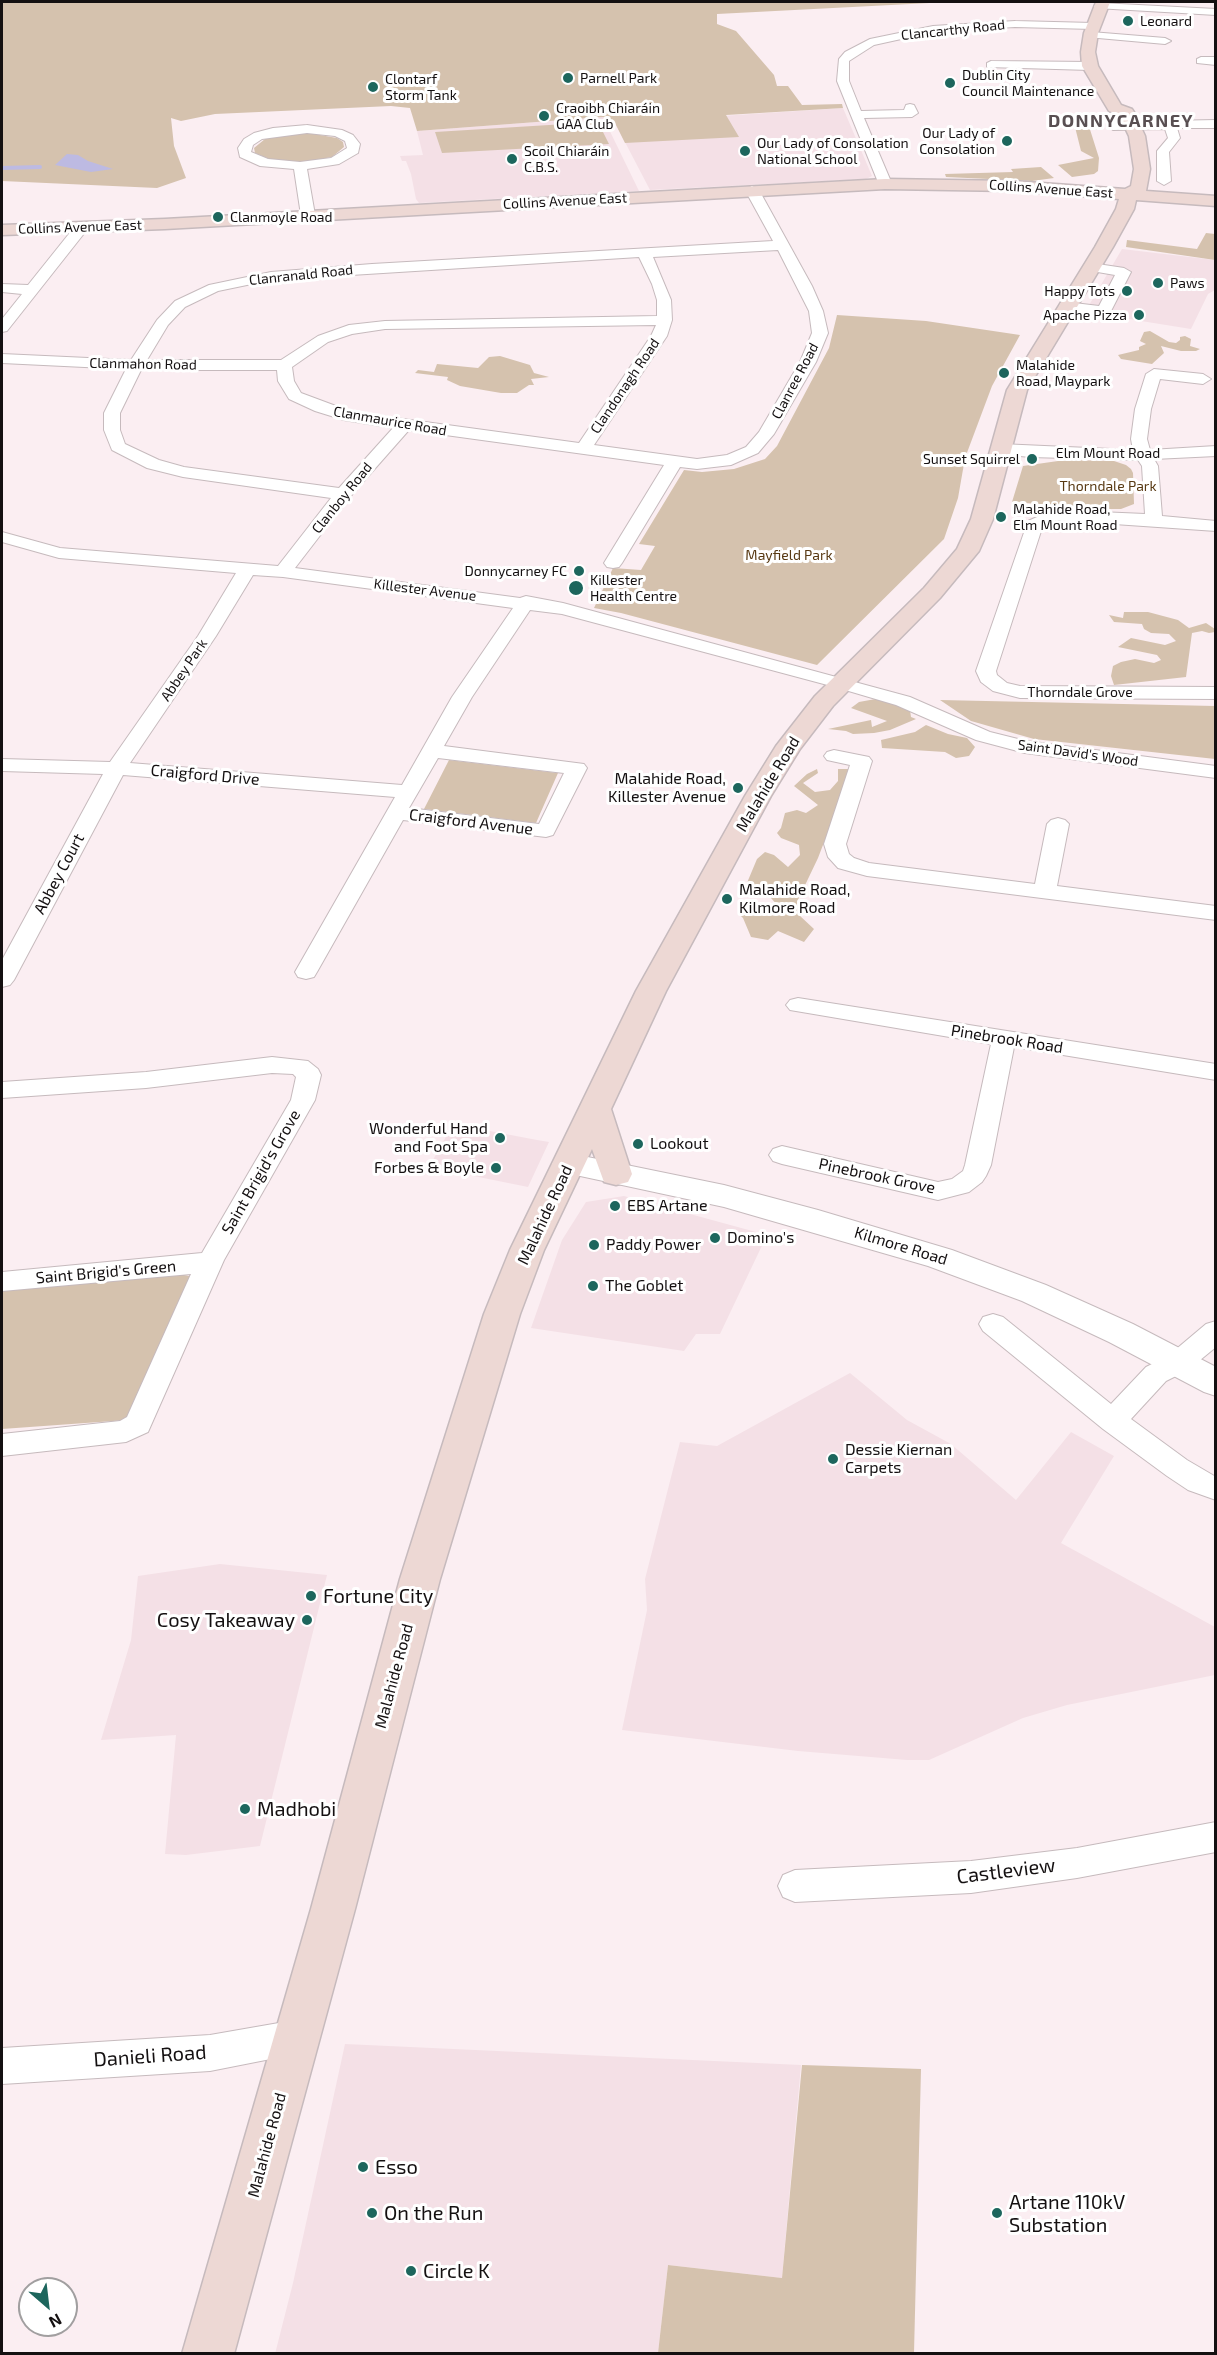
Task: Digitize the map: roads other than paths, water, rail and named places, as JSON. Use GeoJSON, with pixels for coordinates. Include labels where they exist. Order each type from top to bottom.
{"type":"FeatureCollection","features":[{"type":"Feature","properties":{"kind":"main road"},"geometry":{"type":"LineString","coordinates":[[1100,3],[1088,52],[1090,66],[1115,108],[1126,112],[1133,126]]}},
{"type":"Feature","properties":{"kind":"main road"},"geometry":{"type":"LineString","coordinates":[[1115,108],[1109,113],[1117,146]]}},
{"type":"Feature","properties":{"kind":"main road","name":"Malahide Road"},"geometry":{"type":"LineString","coordinates":[[208,2354],[420,1579],[502,1314],[527,1250],[651,991],[758,796],[789,746],[824,701],[932,593],[968,551],[982,519],[1017,390],[1125,209],[1122,184],[1139,188],[1142,178],[1137,136],[1133,126]]}},
{"type":"Feature","properties":{"kind":"main road","name":"Collins Avenue East"},"geometry":{"type":"LineString","coordinates":[[2,230],[81,228],[885,184],[971,185],[1080,191],[1122,184],[1215,201]]}},
{"type":"Feature","properties":{"kind":"main road"},"geometry":{"type":"LineString","coordinates":[[595,1109],[616,1174]]}},
{"type":"Feature","properties":{"kind":"street"},"geometry":{"type":"LineString","coordinates":[[1100,3],[1215,12]]}},
{"type":"Feature","properties":{"kind":"street","name":"Clancarthy Road"},"geometry":{"type":"LineString","coordinates":[[885,184],[843,81],[842,67],[849,54],[870,42],[916,31],[1015,24],[1092,31],[1144,41],[1165,40]]}},
{"type":"Feature","properties":{"kind":"street"},"geometry":{"type":"LineString","coordinates":[[1201,61],[1215,61]]}},
{"type":"Feature","properties":{"kind":"street"},"geometry":{"type":"LineString","coordinates":[[991,65],[1090,66]]}},
{"type":"Feature","properties":{"kind":"street"},"geometry":{"type":"LineString","coordinates":[[856,115],[912,113],[910,108]]}},
{"type":"Feature","properties":{"kind":"street"},"geometry":{"type":"LineString","coordinates":[[1113,126],[1215,124]]}},
{"type":"Feature","properties":{"kind":"street"},"geometry":{"type":"LineString","coordinates":[[1164,180],[1163,151],[1169,147],[1174,138],[1173,129],[1170,126]]}},
{"type":"Feature","properties":{"kind":"street"},"geometry":{"type":"LineString","coordinates":[[298,129],[339,133],[349,138],[354,144],[353,150],[346,156],[334,161],[300,166],[265,164],[245,154],[244,148],[248,142],[258,136],[298,129]]}},
{"type":"Feature","properties":{"kind":"street"},"geometry":{"type":"LineString","coordinates":[[300,166],[308,215]]}},
{"type":"Feature","properties":{"kind":"street","name":"Clanree Road"},"geometry":{"type":"LineString","coordinates":[[731,460],[752,450],[766,434],[808,362],[820,333],[816,311],[784,245],[752,190]]}},
{"type":"Feature","properties":{"kind":"street"},"geometry":{"type":"LineString","coordinates":[[2,328],[81,228]]}},
{"type":"Feature","properties":{"kind":"street","name":"Clanranald Road"},"geometry":{"type":"LineString","coordinates":[[343,494],[183,472],[153,464],[118,447],[112,430],[112,413],[136,365],[162,323],[180,304],[214,288],[271,276],[372,268],[784,245]]}},
{"type":"Feature","properties":{"kind":"street","name":"Clandonagh Road"},"geometry":{"type":"LineString","coordinates":[[583,449],[659,336],[665,320],[664,300],[659,284],[644,253]]}},
{"type":"Feature","properties":{"kind":"street"},"geometry":{"type":"LineString","coordinates":[[1066,306],[1104,311],[1124,272],[1091,267]]}},
{"type":"Feature","properties":{"kind":"street"},"geometry":{"type":"LineString","coordinates":[[2,288],[33,290]]}},
{"type":"Feature","properties":{"kind":"street"},"geometry":{"type":"LineString","coordinates":[[284,365],[323,339],[349,330],[385,325],[665,320]]}},
{"type":"Feature","properties":{"kind":"street","name":"Clanmahon Road"},"geometry":{"type":"LineString","coordinates":[[2,358],[136,365],[284,365]]}},
{"type":"Feature","properties":{"kind":"street","name":"Clanmaurice Road"},"geometry":{"type":"LineString","coordinates":[[284,365],[286,381],[295,396],[321,408],[350,417],[697,464],[731,460]]}},
{"type":"Feature","properties":{"kind":"street"},"geometry":{"type":"LineString","coordinates":[[1203,379],[1154,374],[1143,409],[1139,439],[1143,455],[1150,466],[1154,520],[1215,526]]}},
{"type":"Feature","properties":{"kind":"street","name":"Clanboy Road"},"geometry":{"type":"LineString","coordinates":[[283,572],[343,494],[404,425]]}},
{"type":"Feature","properties":{"kind":"street","name":"Elm Mount Road"},"geometry":{"type":"LineString","coordinates":[[1000,448],[1030,452],[1143,455],[1215,450]]}},
{"type":"Feature","properties":{"kind":"street"},"geometry":{"type":"LineString","coordinates":[[614,563],[675,461]]}},
{"type":"Feature","properties":{"kind":"street","name":"Thorndale Grove"},"geometry":{"type":"LineString","coordinates":[[1154,520],[1053,515],[1034,525],[986,671],[988,678],[1000,687],[1020,692],[1215,693]]}},
{"type":"Feature","properties":{"kind":"street","name":"Killester Avenue"},"geometry":{"type":"LineString","coordinates":[[2,537],[59,553],[283,572],[526,602],[563,609],[842,683]]}},
{"type":"Feature","properties":{"kind":"street","name":"Abbey Park"},"geometry":{"type":"LineString","coordinates":[[116,768],[207,636],[248,569]]}},
{"type":"Feature","properties":{"kind":"street","name":"Craigford Avenue"},"geometry":{"type":"LineString","coordinates":[[306,972],[477,671],[526,602]]}},
{"type":"Feature","properties":{"kind":"street","name":"Saint David's Wood"},"geometry":{"type":"LineString","coordinates":[[842,683],[903,701],[983,736],[1025,747],[1215,772]]}},
{"type":"Feature","properties":{"kind":"street","name":"Craigford Avenue"},"geometry":{"type":"LineString","coordinates":[[396,813],[546,831],[577,768],[431,751]]}},
{"type":"Feature","properties":{"kind":"street"},"geometry":{"type":"LineString","coordinates":[[834,756],[862,760],[836,844],[839,857],[846,863],[867,869],[1215,913]]}},
{"type":"Feature","properties":{"kind":"street","name":"Craigford Drive"},"geometry":{"type":"LineString","coordinates":[[2,765],[116,768],[408,792]]}},
{"type":"Feature","properties":{"kind":"street","name":"Abbey Court"},"geometry":{"type":"LineString","coordinates":[[2,980],[116,768]]}},
{"type":"Feature","properties":{"kind":"street"},"geometry":{"type":"LineString","coordinates":[[1045,891],[1058,824]]}},
{"type":"Feature","properties":{"kind":"street","name":"Pinebrook Road"},"geometry":{"type":"LineString","coordinates":[[798,1005],[1004,1040],[1215,1072]]}},
{"type":"Feature","properties":{"kind":"street","name":"Pinebrook Grove"},"geometry":{"type":"LineString","coordinates":[[782,1155],[938,1191],[960,1186],[973,1176],[978,1165],[1004,1040]]}},
{"type":"Feature","properties":{"kind":"street","name":"Saint Brigid's Grove"},"geometry":{"type":"LineString","coordinates":[[2,1090],[146,1080],[272,1065],[299,1067],[309,1075],[303,1100],[211,1260],[138,1424],[126,1431],[2,1445]]}},
{"type":"Feature","properties":{"kind":"street","name":"Kilmore Road"},"geometry":{"type":"LineString","coordinates":[[568,1164],[724,1196],[940,1258],[1034,1293],[1215,1383]]}},
{"type":"Feature","properties":{"kind":"street","name":"Saint Brigid's Green"},"geometry":{"type":"LineString","coordinates":[[2,1281],[191,1265],[211,1260]]}},
{"type":"Feature","properties":{"kind":"street"},"geometry":{"type":"LineString","coordinates":[[993,1324],[1113,1421],[1177,1468],[1215,1489]]}},
{"type":"Feature","properties":{"kind":"street"},"geometry":{"type":"LineString","coordinates":[[1113,1421],[1156,1374],[1178,1363],[1215,1330]]}},
{"type":"Feature","properties":{"kind":"street","name":"Castleview"},"geometry":{"type":"LineString","coordinates":[[795,1886],[971,1877],[1077,1863],[1215,1837]]}},
{"type":"Feature","properties":{"kind":"street","name":"Danieli Road"},"geometry":{"type":"LineString","coordinates":[[2,2066],[210,2053],[296,2037]]}},
{"type":"Feature","properties":{"kind":"water"},"geometry":{"type":"Polygon","coordinates":[[[67,154],[78,155],[88,161],[113,169],[91,172],[55,165],[67,154]]]}},
{"type":"Feature","properties":{"kind":"waterway"},"geometry":{"type":"LineString","coordinates":[[2,168],[40,167]]}},
{"type":"Feature","properties":{"kind":"place","name":"Leonard"},"geometry":{"type":"Point","coordinates":[1128,21]}},
{"type":"Feature","properties":{"kind":"place","name":"Parnell Park"},"geometry":{"type":"Point","coordinates":[568,78]}},
{"type":"Feature","properties":{"kind":"place","name":"Dublin City Council Maintenance"},"geometry":{"type":"Point","coordinates":[950,83]}},
{"type":"Feature","properties":{"kind":"place","name":"Clontarf Storm Tank"},"geometry":{"type":"Point","coordinates":[373,87]}},
{"type":"Feature","properties":{"kind":"place","name":"Craoibh Chiaráin GAA Club"},"geometry":{"type":"Point","coordinates":[544,116]}},
{"type":"Feature","properties":{"kind":"place","name":"Our Lady of Consolation"},"geometry":{"type":"Point","coordinates":[1007,141]}},
{"type":"Feature","properties":{"kind":"place","name":"Our Lady of Consolation National School"},"geometry":{"type":"Point","coordinates":[745,151]}},
{"type":"Feature","properties":{"kind":"place","name":"Scoil Chiaráin C.B.S."},"geometry":{"type":"Point","coordinates":[512,159]}},
{"type":"Feature","properties":{"kind":"place","name":"Clanmoyle Road"},"geometry":{"type":"Point","coordinates":[218,217]}},
{"type":"Feature","properties":{"kind":"place","name":"Paws"},"geometry":{"type":"Point","coordinates":[1158,283]}},
{"type":"Feature","properties":{"kind":"place","name":"Happy Tots"},"geometry":{"type":"Point","coordinates":[1127,291]}},
{"type":"Feature","properties":{"kind":"place","name":"Apache Pizza"},"geometry":{"type":"Point","coordinates":[1139,315]}},
{"type":"Feature","properties":{"kind":"place","name":"Malahide Road, Maypark"},"geometry":{"type":"Point","coordinates":[1004,373]}},
{"type":"Feature","properties":{"kind":"place","name":"Sunset Squirrel"},"geometry":{"type":"Point","coordinates":[1032,459]}},
{"type":"Feature","properties":{"kind":"place","name":"Malahide Road, Elm Mount Road"},"geometry":{"type":"Point","coordinates":[1001,517]}},
{"type":"Feature","properties":{"kind":"place","name":"Donnycarney FC"},"geometry":{"type":"Point","coordinates":[579,571]}},
{"type":"Feature","properties":{"kind":"place","name":"Killester Health Centre"},"geometry":{"type":"Point","coordinates":[576,588]}},
{"type":"Feature","properties":{"kind":"place","name":"Malahide Road, Killester Avenue"},"geometry":{"type":"Point","coordinates":[738,788]}},
{"type":"Feature","properties":{"kind":"place","name":"Malahide Road, Kilmore Road"},"geometry":{"type":"Point","coordinates":[727,899]}},
{"type":"Feature","properties":{"kind":"place","name":"Wonderful Hand and Foot Spa"},"geometry":{"type":"Point","coordinates":[500,1138]}},
{"type":"Feature","properties":{"kind":"place","name":"Lookout"},"geometry":{"type":"Point","coordinates":[638,1144]}},
{"type":"Feature","properties":{"kind":"place","name":"Forbes & Boyle"},"geometry":{"type":"Point","coordinates":[496,1168]}},
{"type":"Feature","properties":{"kind":"place","name":"EBS Artane"},"geometry":{"type":"Point","coordinates":[615,1206]}},
{"type":"Feature","properties":{"kind":"place","name":"Domino's"},"geometry":{"type":"Point","coordinates":[715,1238]}},
{"type":"Feature","properties":{"kind":"place","name":"Paddy Power"},"geometry":{"type":"Point","coordinates":[594,1245]}},
{"type":"Feature","properties":{"kind":"place","name":"The Goblet"},"geometry":{"type":"Point","coordinates":[593,1286]}},
{"type":"Feature","properties":{"kind":"place","name":"Dessie Kiernan Carpets"},"geometry":{"type":"Point","coordinates":[833,1459]}},
{"type":"Feature","properties":{"kind":"place","name":"Fortune City"},"geometry":{"type":"Point","coordinates":[311,1596]}},
{"type":"Feature","properties":{"kind":"place","name":"Cosy Takeaway"},"geometry":{"type":"Point","coordinates":[307,1620]}},
{"type":"Feature","properties":{"kind":"place","name":"Madhobi"},"geometry":{"type":"Point","coordinates":[245,1809]}},
{"type":"Feature","properties":{"kind":"place","name":"Esso"},"geometry":{"type":"Point","coordinates":[363,2167]}},
{"type":"Feature","properties":{"kind":"place","name":"On the Run"},"geometry":{"type":"Point","coordinates":[372,2213]}},
{"type":"Feature","properties":{"kind":"place","name":"Artane 110kV Substation"},"geometry":{"type":"Point","coordinates":[997,2213]}},
{"type":"Feature","properties":{"kind":"place","name":"Circle K"},"geometry":{"type":"Point","coordinates":[411,2271]}},
{"type":"Feature","properties":{"kind":"district","name":"DONNYCARNEY"},"geometry":{"type":"Point","coordinates":[1121,121]}},
{"type":"Feature","properties":{"kind":"park label","name":"Thorndale Park"},"geometry":{"type":"Point","coordinates":[1108,486]}},
{"type":"Feature","properties":{"kind":"park label","name":"Mayfield Park"},"geometry":{"type":"Point","coordinates":[789,555]}}]}
